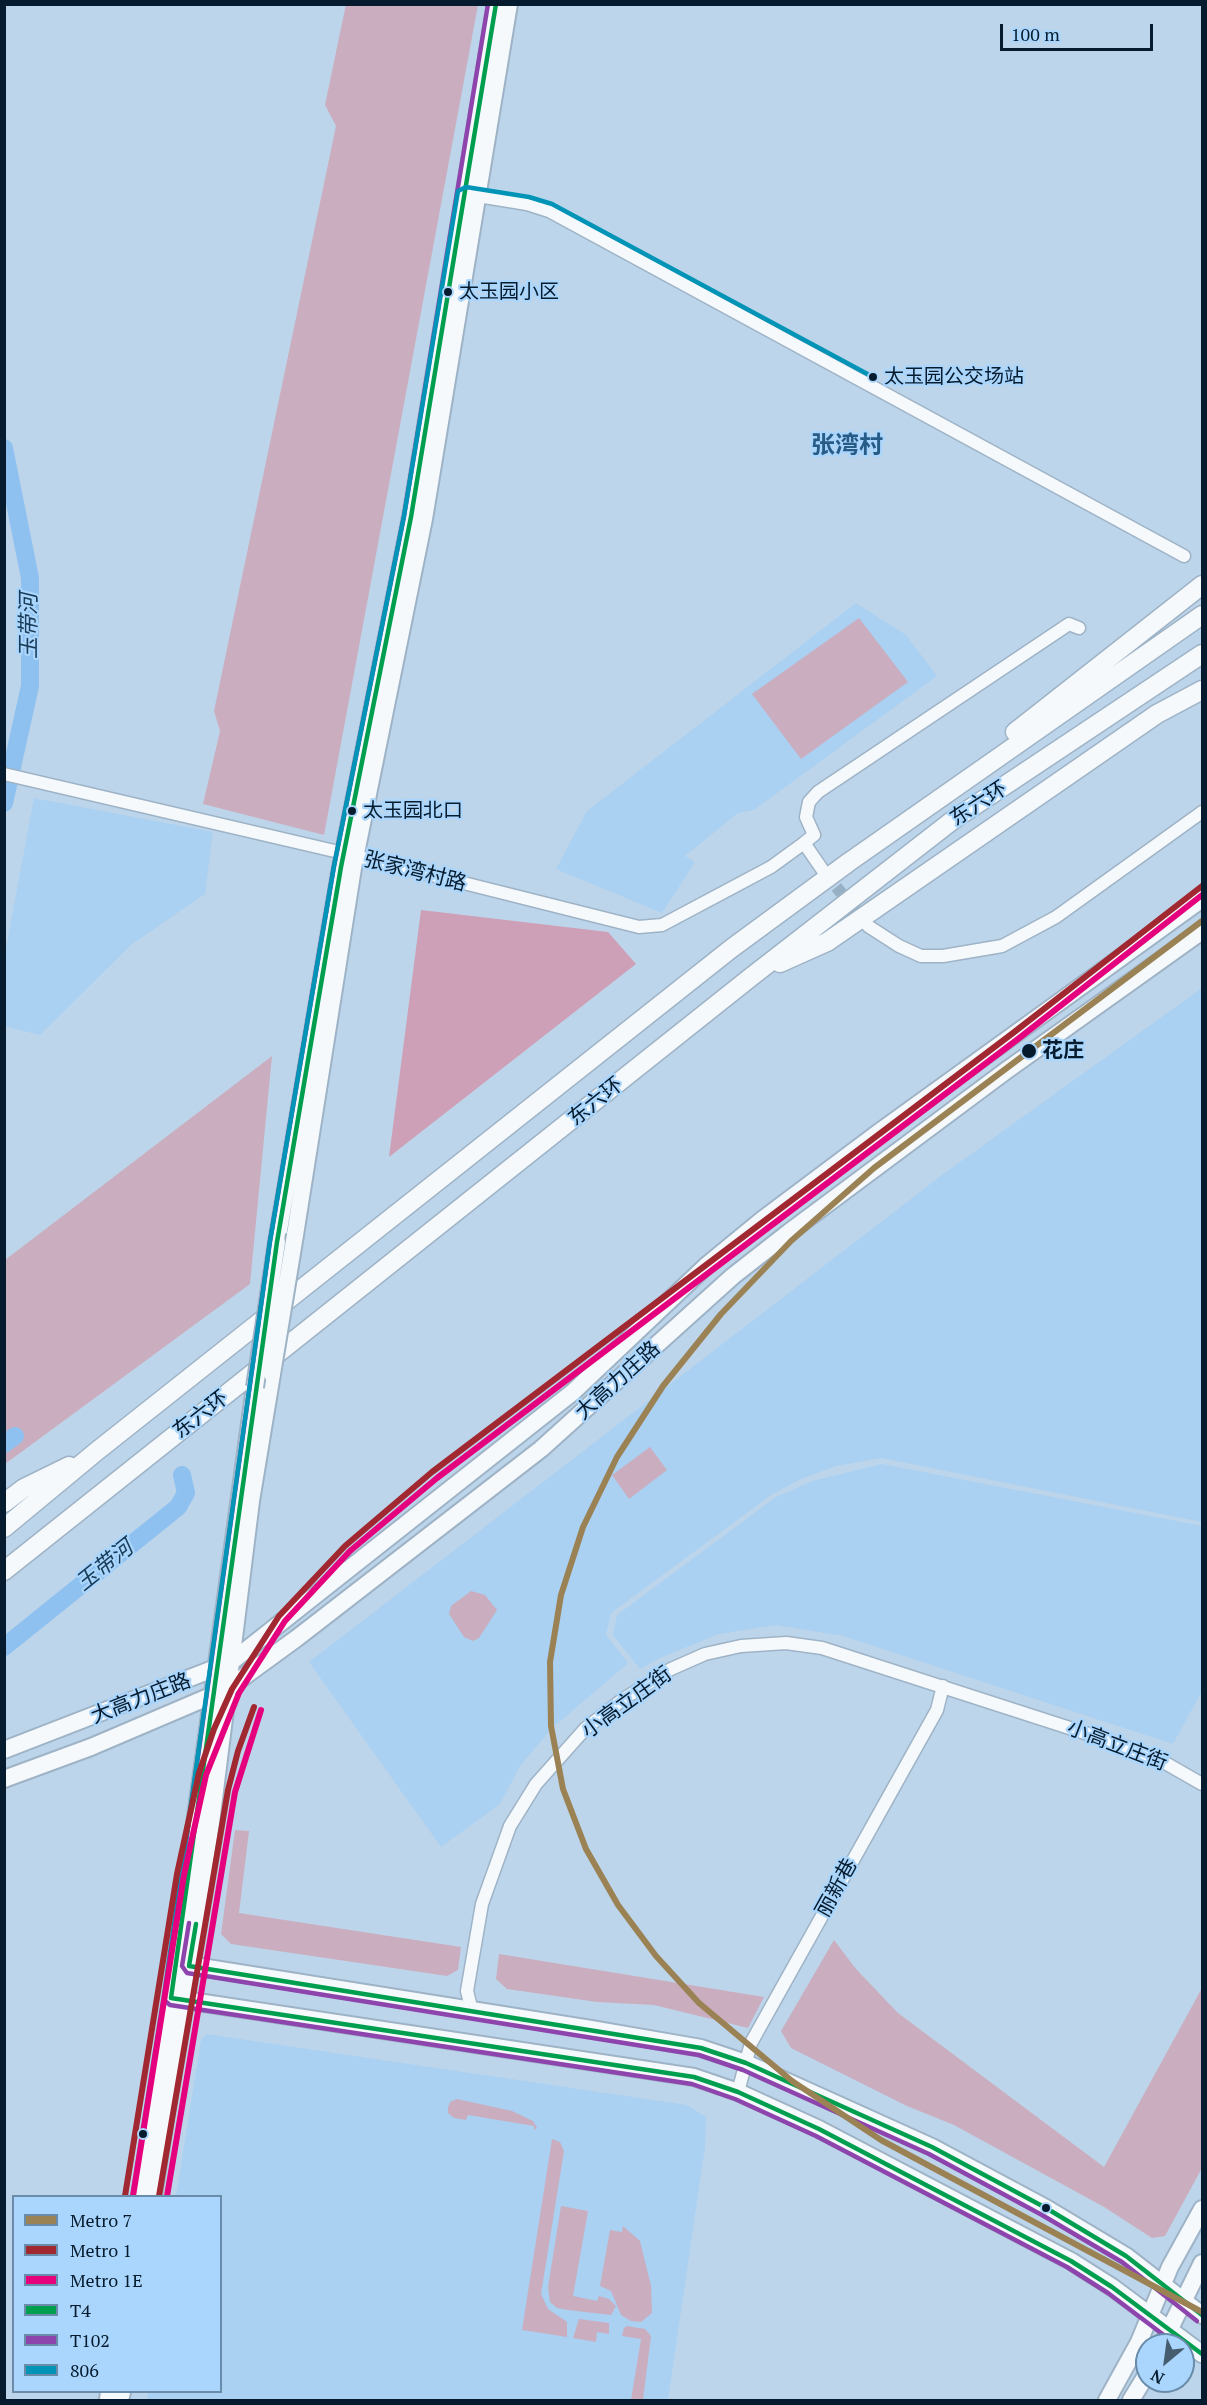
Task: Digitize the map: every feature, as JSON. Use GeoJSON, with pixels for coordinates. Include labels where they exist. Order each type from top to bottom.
{"type":"FeatureCollection","features":[{"type":"Feature","properties":{"kind":"highway"},"geometry":{"type":"LineString","coordinates":[[849,862],[1203,585]]}},
{"type":"Feature","properties":{"kind":"highway","name":"东六环"},"geometry":{"type":"LineString","coordinates":[[4,1528],[97,1451],[732,948],[849,862],[1203,615]]}},
{"type":"Feature","properties":{"kind":"highway","name":"东六环"},"geometry":{"type":"LineString","coordinates":[[4,1571],[751,977],[953,820],[1203,654]]}},
{"type":"Feature","properties":{"kind":"highway"},"geometry":{"type":"LineString","coordinates":[[751,977],[827,942],[1157,714],[1203,690]]}},
{"type":"Feature","properties":{"kind":"highway"},"geometry":{"type":"LineString","coordinates":[[4,1503],[24,1488],[97,1451]]}},
{"type":"Feature","properties":{"kind":"main road"},"geometry":{"type":"LineString","coordinates":[[224,1666],[255,1387],[277,1242],[350,855],[420,541],[471,195],[496,4]]}},
{"type":"Feature","properties":{"kind":"main road"},"geometry":{"type":"LineString","coordinates":[[471,195],[509,4]]}},
{"type":"Feature","properties":{"kind":"main road"},"geometry":{"type":"LineString","coordinates":[[140,2195],[183,1965],[220,1692],[295,1235],[350,855]]}},
{"type":"Feature","properties":{"kind":"main road","name":"大高力庄路"},"geometry":{"type":"LineString","coordinates":[[4,1750],[224,1666],[573,1392],[706,1266],[762,1220],[897,1119],[1203,899]]}},
{"type":"Feature","properties":{"kind":"main road","name":"大高力庄路"},"geometry":{"type":"LineString","coordinates":[[4,1779],[91,1747],[220,1692],[297,1638],[541,1449],[733,1276],[788,1233],[1007,1070],[1203,931]]}},
{"type":"Feature","properties":{"kind":"main road"},"geometry":{"type":"LineString","coordinates":[[281,1621],[280,1633],[284,1637],[297,1638]]}},
{"type":"Feature","properties":{"kind":"main road"},"geometry":{"type":"LineString","coordinates":[[183,1965],[701,2048],[746,2063],[953,2158],[1046,2208],[1126,2256],[1183,2302],[1203,2315]]}},
{"type":"Feature","properties":{"kind":"main road"},"geometry":{"type":"LineString","coordinates":[[177,1999],[694,2078],[738,2092],[819,2129],[1071,2261],[1150,2315],[1163,2333]]}},
{"type":"Feature","properties":{"kind":"main road"},"geometry":{"type":"LineString","coordinates":[[153,2195],[177,1999]]}},
{"type":"Feature","properties":{"kind":"main road"},"geometry":{"type":"LineString","coordinates":[[1107,2400],[1139,2342],[1170,2267],[1203,2209]]}},
{"type":"Feature","properties":{"kind":"main road"},"geometry":{"type":"LineString","coordinates":[[1168,2333],[1203,2263]]}},
{"type":"Feature","properties":{"kind":"street"},"geometry":{"type":"LineString","coordinates":[[471,195],[527,204],[549,211],[1184,556]]}},
{"type":"Feature","properties":{"kind":"street"},"geometry":{"type":"LineString","coordinates":[[824,872],[804,843],[814,835],[807,817],[809,802],[819,792],[1069,624],[1079,628]]}},
{"type":"Feature","properties":{"kind":"street","name":"张家湾村路"},"geometry":{"type":"LineString","coordinates":[[4,774],[350,855],[639,927],[662,925],[771,867],[804,843]]}},
{"type":"Feature","properties":{"kind":"street"},"geometry":{"type":"LineString","coordinates":[[868,926],[898,946],[921,956],[943,956],[1002,946],[1056,917],[1203,812]]}},
{"type":"Feature","properties":{"kind":"street","name":"小高立庄街"},"geometry":{"type":"LineString","coordinates":[[472,2011],[467,1991],[482,1904],[510,1826],[536,1784],[585,1729],[622,1700],[671,1669],[705,1654],[741,1646],[786,1643],[822,1648],[1116,1743],[1160,1760],[1203,1784]]}},
{"type":"Feature","properties":{"kind":"street","name":"丽新巷"},"geometry":{"type":"LineString","coordinates":[[738,2092],[755,2036],[937,1710],[943,1686]]}},
{"type":"Feature","properties":{"kind":"shaded area"},"geometry":{"type":"Polygon","coordinates":[[[346,4],[478,5],[324,835],[203,804],[220,731],[214,711],[336,126],[325,105],[346,4]]]}},
{"type":"Feature","properties":{"kind":"shaded area"},"geometry":{"type":"Polygon","coordinates":[[[856,603],[906,635],[937,676],[754,810],[738,813],[685,856],[695,862],[662,913],[556,869],[587,811],[856,603]]]}},
{"type":"Feature","properties":{"kind":"shaded area"},"geometry":{"type":"Polygon","coordinates":[[[859,618],[908,682],[801,759],[752,694],[859,618]]]}},
{"type":"Feature","properties":{"kind":"shaded area"},"geometry":{"type":"Polygon","coordinates":[[[34,798],[213,832],[205,894],[131,945],[40,1035],[4,1026],[5,953],[34,798]]]}},
{"type":"Feature","properties":{"kind":"shaded area"},"geometry":{"type":"Polygon","coordinates":[[[421,910],[608,932],[636,964],[389,1157],[421,910]]]}},
{"type":"Feature","properties":{"kind":"shaded area"},"geometry":{"type":"Polygon","coordinates":[[[1202,988],[1202,1522],[881,1458],[836,1466],[801,1479],[771,1495],[611,1613],[606,1635],[628,1663],[551,1729],[520,1766],[500,1804],[441,1847],[309,1662],[946,1172],[1202,988]]]}},
{"type":"Feature","properties":{"kind":"shaded area"},"geometry":{"type":"Polygon","coordinates":[[[272,1056],[250,1284],[5,1464],[5,1260],[272,1056]]]}},
{"type":"Feature","properties":{"kind":"shaded area"},"geometry":{"type":"Polygon","coordinates":[[[650,1447],[667,1470],[629,1499],[612,1475],[650,1447]]]}},
{"type":"Feature","properties":{"kind":"shaded area"},"geometry":{"type":"Polygon","coordinates":[[[882,1464],[1202,1526],[1202,1691],[1173,1744],[843,1636],[776,1625],[719,1634],[662,1657],[640,1669],[613,1635],[617,1615],[776,1497],[812,1481],[882,1464]]]}},
{"type":"Feature","properties":{"kind":"shaded area"},"geometry":{"type":"Polygon","coordinates":[[[471,1591],[485,1595],[497,1610],[479,1638],[473,1641],[464,1637],[449,1614],[451,1606],[471,1591]]]}},
{"type":"Feature","properties":{"kind":"shaded area"},"geometry":{"type":"Polygon","coordinates":[[[235,1830],[249,1831],[239,1913],[461,1947],[458,1970],[447,1976],[231,1944],[221,1934],[235,1830]]]}},
{"type":"Feature","properties":{"kind":"shaded area"},"geometry":{"type":"Polygon","coordinates":[[[834,1940],[856,1969],[898,2013],[1104,2167],[1202,1988],[1202,2168],[1165,2236],[1152,2238],[1104,2207],[954,2125],[907,2106],[791,2048],[781,2031],[834,1940]]]}},
{"type":"Feature","properties":{"kind":"shaded area"},"geometry":{"type":"Polygon","coordinates":[[[499,1954],[764,1997],[748,2028],[654,2005],[597,2002],[507,1989],[496,1979],[499,1954]]]}},
{"type":"Feature","properties":{"kind":"shaded area"},"geometry":{"type":"Polygon","coordinates":[[[206,2034],[687,2105],[706,2117],[705,2147],[668,2400],[147,2400],[148,2393],[222,2393],[222,2195],[176,2195],[201,2040],[206,2034]]]}},
{"type":"Feature","properties":{"kind":"shaded area"},"geometry":{"type":"Polygon","coordinates":[[[457,2099],[512,2111],[533,2121],[537,2128],[534,2130],[534,2126],[468,2115],[466,2120],[454,2118],[448,2113],[448,2108],[450,2102],[457,2099]]]}},
{"type":"Feature","properties":{"kind":"shaded area"},"geometry":{"type":"Polygon","coordinates":[[[552,2139],[560,2142],[564,2151],[541,2294],[548,2309],[567,2322],[567,2337],[522,2330],[552,2139]]]}},
{"type":"Feature","properties":{"kind":"shaded area"},"geometry":{"type":"Polygon","coordinates":[[[561,2206],[588,2211],[573,2296],[597,2301],[599,2296],[609,2299],[616,2306],[611,2315],[557,2308],[550,2302],[548,2287],[561,2206]]]}},
{"type":"Feature","properties":{"kind":"shaded area"},"geometry":{"type":"Polygon","coordinates":[[[623,2226],[640,2241],[651,2286],[652,2313],[641,2322],[631,2321],[621,2315],[611,2291],[600,2286],[610,2230],[622,2232],[623,2226]]]}},
{"type":"Feature","properties":{"kind":"shaded area"},"geometry":{"type":"Polygon","coordinates":[[[579,2319],[609,2323],[609,2334],[597,2332],[596,2342],[573,2338],[579,2319]]]}},
{"type":"Feature","properties":{"kind":"shaded area"},"geometry":{"type":"Polygon","coordinates":[[[627,2326],[645,2329],[651,2336],[643,2400],[631,2400],[641,2339],[622,2336],[627,2326]]]}},
{"type":"Feature","properties":{"kind":"waterway","name":"玉带河"},"geometry":{"type":"LineString","coordinates":[[4,448],[30,578],[30,686],[4,803]]}},
{"type":"Feature","properties":{"kind":"waterway","name":"玉带河"},"geometry":{"type":"LineString","coordinates":[[4,1444],[15,1436]]}},
{"type":"Feature","properties":{"kind":"waterway","name":"玉带河"},"geometry":{"type":"LineString","coordinates":[[4,1647],[178,1507],[186,1493],[182,1475]]}},
{"type":"Feature","properties":{"kind":"tunnel"},"geometry":{"type":"LineString","coordinates":[[825,873],[865,922]]}},
{"type":"Feature","properties":{"kind":"metro line","name":"1"},"geometry":{"type":"LineString","coordinates":[[125,2195],[177,1874],[199,1773],[214,1729],[232,1689],[279,1616],[345,1546],[432,1472],[1013,1033],[1202,886]]}},
{"type":"Feature","properties":{"kind":"metro line","name":"1E"},"geometry":{"type":"LineString","coordinates":[[133,2195],[184,1875],[206,1775],[239,1693],[285,1621],[350,1551],[437,1478],[1018,1039],[1202,895]]}},
{"type":"Feature","properties":{"kind":"metro line","name":"7"},"geometry":{"type":"LineString","coordinates":[[1202,921],[874,1168],[791,1241],[721,1314],[663,1386],[617,1457],[583,1527],[561,1595],[550,1662],[551,1726],[563,1789],[586,1849],[618,1905],[656,1956],[699,2003],[792,2081],[881,2140],[1202,2312]]}},
{"type":"Feature","properties":{"kind":"metro line","name":"1"},"geometry":{"type":"LineString","coordinates":[[159,2195],[228,1790],[238,1751],[254,1707]]}},
{"type":"Feature","properties":{"kind":"metro line","name":"1E"},"geometry":{"type":"LineString","coordinates":[[167,2195],[235,1792],[261,1710]]}},
{"type":"Feature","properties":{"kind":"transit line","name":"T102"},"geometry":{"type":"LineString","coordinates":[[488,4],[404,516],[334,866],[270,1241],[164,2000],[170,2005],[692,2084],[735,2099],[816,2136],[1067,2267],[1108,2293],[1161,2333]]}},
{"type":"Feature","properties":{"kind":"transit line","name":"T4"},"geometry":{"type":"LineString","coordinates":[[496,4],[411,517],[341,867],[277,1242],[171,1998],[694,2077],[738,2092],[819,2129],[1071,2261],[1112,2287],[1202,2354]]}},
{"type":"Feature","properties":{"kind":"transit line","name":"806"},"geometry":{"type":"LineString","coordinates":[[133,2195],[164,1997],[270,1241],[334,866],[404,516],[458,191],[466,187],[529,197],[552,204],[873,377]]}},
{"type":"Feature","properties":{"kind":"transit line","name":"T102"},"geometry":{"type":"LineString","coordinates":[[189,1923],[182,1966],[187,1973],[699,2055],[743,2070],[929,2154],[1042,2215],[1122,2262],[1197,2321]]}},
{"type":"Feature","properties":{"kind":"transit line","name":"T4"},"geometry":{"type":"LineString","coordinates":[[196,1924],[189,1966],[701,2048],[746,2063],[932,2147],[1046,2208],[1126,2256],[1202,2315]]}},
{"type":"Feature","properties":{"kind":"place","name":"太玉园小区"},"geometry":{"type":"Point","coordinates":[448,292]}},
{"type":"Feature","properties":{"kind":"place","name":"太玉园公交场站"},"geometry":{"type":"Point","coordinates":[873,377]}},
{"type":"Feature","properties":{"kind":"place","name":"太玉园北口"},"geometry":{"type":"Point","coordinates":[352,811]}},
{"type":"Feature","properties":{"kind":"place","name":"花庄"},"geometry":{"type":"Point","coordinates":[1029,1051]}},
{"type":"Feature","properties":{"kind":"district","name":"张湾村"},"geometry":{"type":"Point","coordinates":[847,446]}}]}
